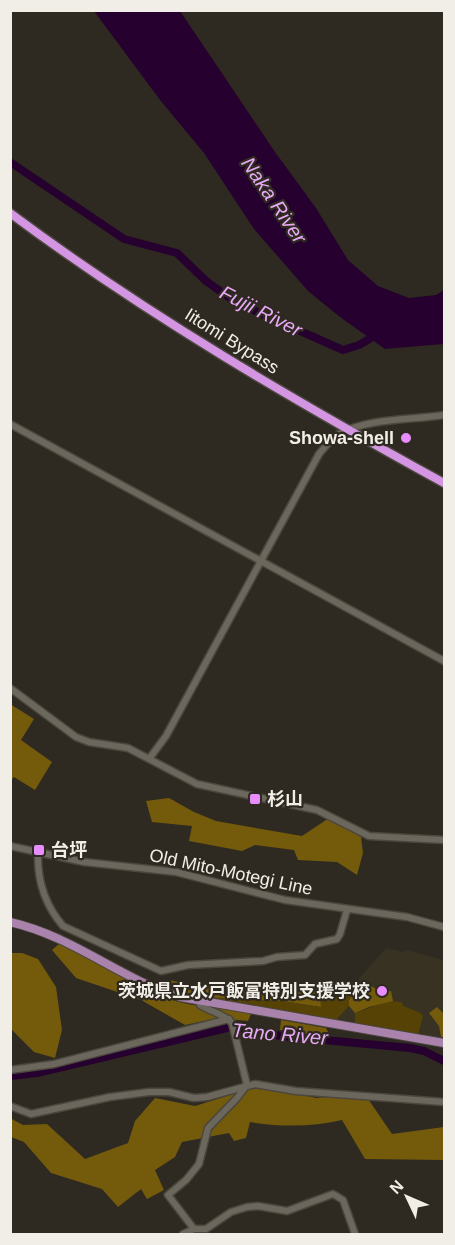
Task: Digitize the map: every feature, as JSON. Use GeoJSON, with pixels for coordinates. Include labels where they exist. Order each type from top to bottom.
{"type":"FeatureCollection","features":[{"type":"Feature","properties":{"kind":"highway","name":"Iitomi Bypass"},"geometry":{"type":"LineString","coordinates":[[10,213],[85,267],[171,322],[348,430],[444,483]]}},
{"type":"Feature","properties":{"kind":"main road"},"geometry":{"type":"LineString","coordinates":[[10,922],[53,935],[148,986],[171,994],[199,1001],[444,1042]]}},
{"type":"Feature","properties":{"kind":"street"},"geometry":{"type":"LineString","coordinates":[[149,759],[166,736],[319,454],[337,435],[348,430],[369,424],[444,415]]}},
{"type":"Feature","properties":{"kind":"street"},"geometry":{"type":"LineString","coordinates":[[10,424],[444,661]]}},
{"type":"Feature","properties":{"kind":"street"},"geometry":{"type":"LineString","coordinates":[[10,688],[76,737],[89,742],[128,748],[197,784],[317,810],[369,836],[444,840]]}},
{"type":"Feature","properties":{"kind":"street","name":"Old Mito-Motegi Line"},"geometry":{"type":"LineString","coordinates":[[10,846],[84,862],[176,872],[285,900],[407,917],[444,927]]}},
{"type":"Feature","properties":{"kind":"street"},"geometry":{"type":"LineString","coordinates":[[38,852],[40,884],[52,913],[63,926],[161,971],[188,965],[262,961],[277,957],[305,955],[315,944],[337,939],[346,910]]}},
{"type":"Feature","properties":{"kind":"street"},"geometry":{"type":"LineString","coordinates":[[199,1001],[200,1005],[217,1012],[231,1024],[247,1085]]}},
{"type":"Feature","properties":{"kind":"street"},"geometry":{"type":"LineString","coordinates":[[10,1070],[54,1064],[231,1024]]}},
{"type":"Feature","properties":{"kind":"street"},"geometry":{"type":"LineString","coordinates":[[194,1229],[168,1195],[186,1180],[199,1164],[208,1128],[247,1085]]}},
{"type":"Feature","properties":{"kind":"street"},"geometry":{"type":"LineString","coordinates":[[10,1106],[30,1114],[110,1097],[149,1092],[169,1092],[194,1098],[207,1097],[247,1085],[269,1085],[296,1091],[444,1102]]}},
{"type":"Feature","properties":{"kind":"street"},"geometry":{"type":"LineString","coordinates":[[183,1234],[194,1229],[208,1232],[231,1212],[247,1207],[258,1206],[287,1211],[333,1194],[342,1200],[354,1232]]}},
{"type":"Feature","properties":{"kind":"shaded area"},"geometry":{"type":"Polygon","coordinates":[[[10,704],[34,719],[21,740],[52,762],[35,790],[14,777],[11,780],[10,704]]]}},
{"type":"Feature","properties":{"kind":"shaded area"},"geometry":{"type":"Polygon","coordinates":[[[169,798],[216,821],[302,836],[329,818],[361,837],[363,853],[357,875],[337,862],[298,860],[294,850],[255,845],[242,851],[189,841],[192,826],[152,822],[146,801],[169,798]]]}},
{"type":"Feature","properties":{"kind":"shaded area"},"geometry":{"type":"Polygon","coordinates":[[[59,944],[89,956],[163,997],[188,1004],[251,1014],[248,1021],[218,1018],[185,1025],[141,1000],[76,978],[52,950],[59,944]]]}},
{"type":"Feature","properties":{"kind":"shaded area","name":"茨城県立水戸飯富特別支援学校"},"geometry":{"type":"Polygon","coordinates":[[[386,948],[403,952],[407,950],[444,960],[444,1037],[430,1037],[336,1020],[331,1017],[318,994],[319,989],[327,983],[348,981],[355,983],[386,948]]]}},
{"type":"Feature","properties":{"kind":"shaded area"},"geometry":{"type":"Polygon","coordinates":[[[11,953],[22,953],[38,959],[56,987],[62,1030],[55,1058],[34,1052],[11,1029],[11,953]]]}},
{"type":"Feature","properties":{"kind":"shaded area"},"geometry":{"type":"Polygon","coordinates":[[[169,980],[199,986],[261,985],[319,989],[321,1007],[282,1001],[205,997],[172,989],[169,980]]]}},
{"type":"Feature","properties":{"kind":"shaded area"},"geometry":{"type":"Polygon","coordinates":[[[368,984],[381,992],[391,991],[393,1001],[355,1013],[349,1006],[349,1000],[359,986],[368,984]]]}},
{"type":"Feature","properties":{"kind":"shaded area"},"geometry":{"type":"Polygon","coordinates":[[[328,986],[343,986],[356,990],[349,1000],[349,1006],[336,1020],[205,997],[282,1001],[320,1007],[319,989],[328,986]]]}},
{"type":"Feature","properties":{"kind":"shaded area"},"geometry":{"type":"Polygon","coordinates":[[[389,1001],[402,1002],[403,1006],[423,1016],[418,1035],[355,1023],[355,1013],[389,1001]]]}},
{"type":"Feature","properties":{"kind":"shaded area"},"geometry":{"type":"Polygon","coordinates":[[[437,1007],[444,1014],[444,1037],[441,1037],[439,1026],[429,1013],[437,1007]]]}},
{"type":"Feature","properties":{"kind":"shaded area"},"geometry":{"type":"Polygon","coordinates":[[[281,1020],[326,1028],[331,1038],[280,1030],[281,1020]]]}},
{"type":"Feature","properties":{"kind":"shaded area"},"geometry":{"type":"Polygon","coordinates":[[[272,1088],[316,1098],[364,1093],[392,1134],[444,1127],[444,1160],[365,1159],[342,1120],[296,1126],[250,1122],[246,1138],[234,1141],[229,1133],[182,1142],[175,1157],[155,1170],[164,1190],[147,1199],[141,1189],[118,1207],[102,1189],[51,1173],[24,1142],[11,1137],[10,1118],[23,1125],[47,1124],[85,1159],[128,1143],[135,1121],[155,1098],[195,1106],[249,1089],[272,1088]]]}},
{"type":"Feature","properties":{"kind":"water","name":"Naka River"},"geometry":{"type":"Polygon","coordinates":[[[94,11],[180,11],[275,152],[316,208],[348,260],[378,286],[409,298],[436,295],[444,290],[444,344],[385,349],[308,291],[254,229],[204,153],[160,100],[94,11]]]}},
{"type":"Feature","properties":{"kind":"waterway","name":"Fujii River"},"geometry":{"type":"LineString","coordinates":[[10,162],[124,239],[177,253],[206,281],[237,303],[343,350],[359,345],[378,334]]}},
{"type":"Feature","properties":{"kind":"waterway","name":"Tano River"},"geometry":{"type":"LineString","coordinates":[[10,1076],[37,1073],[231,1027],[281,1036],[410,1048],[424,1051],[444,1061]]}},
{"type":"Feature","properties":{"kind":"place","name":"Showa-shell"},"geometry":{"type":"Point","coordinates":[406,438]}},
{"type":"Feature","properties":{"kind":"place","name":"杉山"},"geometry":{"type":"Point","coordinates":[255,799]}},
{"type":"Feature","properties":{"kind":"place","name":"台坪"},"geometry":{"type":"Point","coordinates":[39,850]}},
{"type":"Feature","properties":{"kind":"place","name":"茨城県立水戸飯富特別支援学校"},"geometry":{"type":"Point","coordinates":[382,991]}}]}
